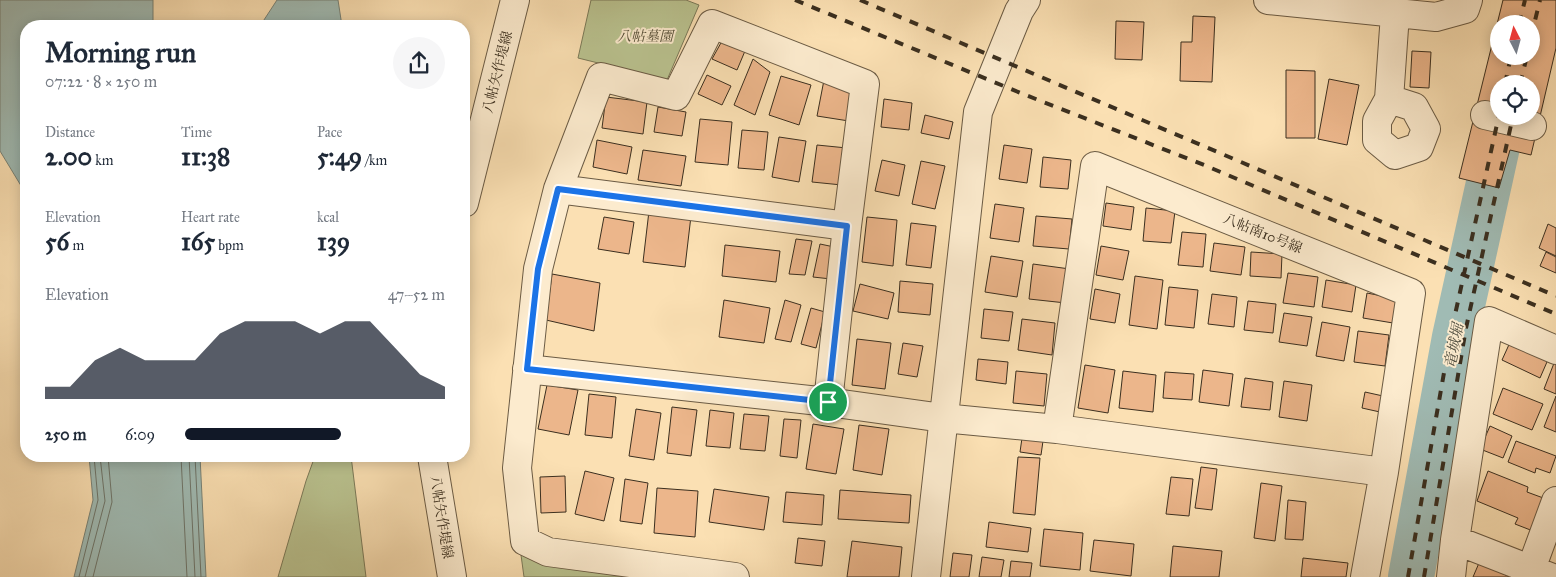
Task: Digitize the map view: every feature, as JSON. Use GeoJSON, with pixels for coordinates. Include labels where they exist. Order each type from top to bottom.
{"type":"FeatureCollection","features":[{"type":"Feature","properties":{"kind":"street","name":"八帖矢作堤線"},"geometry":{"type":"LineString","coordinates":[[470,179],[515,0]]}},
{"type":"Feature","properties":{"kind":"street"},"geometry":{"type":"LineString","coordinates":[[926,577],[978,112],[1019,11],[1026,0]]}},
{"type":"Feature","properties":{"kind":"street"},"geometry":{"type":"LineString","coordinates":[[1268,0],[1436,17],[1467,5]]}},
{"type":"Feature","properties":{"kind":"street"},"geometry":{"type":"LineString","coordinates":[[1389,98],[1395,14]]}},
{"type":"Feature","properties":{"kind":"street"},"geometry":{"type":"LineString","coordinates":[[735,577],[548,552],[525,542],[517,468],[538,269],[558,189],[601,77],[676,96],[712,24],[865,84],[828,402]]}},
{"type":"Feature","properties":{"kind":"street"},"geometry":{"type":"LineString","coordinates":[[1485,115],[1532,126]]}},
{"type":"Feature","properties":{"kind":"street","name":"八帖南10号線"},"geometry":{"type":"LineString","coordinates":[[1057,429],[1095,166],[1411,293],[1384,472],[1365,577]]}},
{"type":"Feature","properties":{"kind":"street"},"geometry":{"type":"LineString","coordinates":[[558,189],[847,226]]}},
{"type":"Feature","properties":{"kind":"street"},"geometry":{"type":"LineString","coordinates":[[1451,577],[1455,540],[1490,321],[1556,350]]}},
{"type":"Feature","properties":{"kind":"street"},"geometry":{"type":"LineString","coordinates":[[527,369],[828,402],[944,418],[1057,429],[1384,472]]}},
{"type":"Feature","properties":{"kind":"street","name":"八帖矢作堤線"},"geometry":{"type":"LineString","coordinates":[[433,462],[452,577]]}},
{"type":"Feature","properties":{"kind":"street"},"geometry":{"type":"LineString","coordinates":[[1455,540],[1540,573],[1556,501]]}},
{"type":"Feature","properties":{"kind":"green space","name":"八帖墓園"},"geometry":{"type":"Polygon","coordinates":[[[591,0],[686,0],[699,5],[667,80],[578,58],[591,0]]]}},
{"type":"Feature","properties":{"kind":"green space"},"geometry":{"type":"Polygon","coordinates":[[[313,462],[352,462],[366,577],[278,577],[313,462]]]}},
{"type":"Feature","properties":{"kind":"green space"},"geometry":{"type":"Polygon","coordinates":[[[521,555],[682,577],[524,577],[521,555]]]}},
{"type":"Feature","properties":{"kind":"water"},"geometry":{"type":"Polygon","coordinates":[[[0,0],[153,0],[153,20],[20,20],[20,184],[0,151],[0,0]]]}},
{"type":"Feature","properties":{"kind":"water"},"geometry":{"type":"Polygon","coordinates":[[[277,0],[338,0],[341,20],[264,20],[277,0]]]}},
{"type":"Feature","properties":{"kind":"water"},"geometry":{"type":"Polygon","coordinates":[[[90,462],[200,462],[206,577],[74,577],[93,500],[90,462]]]}},
{"type":"Feature","properties":{"kind":"building"},"geometry":{"type":"Polygon","coordinates":[[[1503,0],[1556,0],[1556,48],[1540,116],[1540,75],[1490,75],[1490,125],[1538,125],[1531,155],[1510,150],[1499,188],[1459,178],[1490,53],[1490,65],[1540,65],[1540,15],[1499,15],[1503,0]]]}},
{"type":"Feature","properties":{"kind":"building"},"geometry":{"type":"Polygon","coordinates":[[[1193,16],[1215,17],[1212,82],[1180,81],[1181,42],[1192,42],[1193,16]]]}},
{"type":"Feature","properties":{"kind":"building"},"geometry":{"type":"Polygon","coordinates":[[[1116,21],[1144,22],[1142,60],[1115,59],[1116,21]]]}},
{"type":"Feature","properties":{"kind":"building"},"geometry":{"type":"Polygon","coordinates":[[[722,41],[745,51],[737,70],[712,59],[722,41]]]}},
{"type":"Feature","properties":{"kind":"building"},"geometry":{"type":"Polygon","coordinates":[[[1412,51],[1431,52],[1429,88],[1410,87],[1412,51]]]}},
{"type":"Feature","properties":{"kind":"building"},"geometry":{"type":"Polygon","coordinates":[[[753,59],[770,72],[755,115],[734,105],[753,59]]]}},
{"type":"Feature","properties":{"kind":"building"},"geometry":{"type":"Polygon","coordinates":[[[1286,70],[1315,71],[1315,138],[1286,138],[1286,70]]]}},
{"type":"Feature","properties":{"kind":"building"},"geometry":{"type":"Polygon","coordinates":[[[707,75],[731,86],[722,105],[698,94],[707,75]]]}},
{"type":"Feature","properties":{"kind":"building"},"geometry":{"type":"Polygon","coordinates":[[[781,76],[811,85],[799,125],[769,115],[781,76]]]}},
{"type":"Feature","properties":{"kind":"building"},"geometry":{"type":"Polygon","coordinates":[[[1329,79],[1359,85],[1347,145],[1318,139],[1329,79]]]}},
{"type":"Feature","properties":{"kind":"building"},"geometry":{"type":"Polygon","coordinates":[[[824,80],[855,86],[849,121],[817,116],[824,80]]]}},
{"type":"Feature","properties":{"kind":"building"},"geometry":{"type":"Polygon","coordinates":[[[606,97],[647,102],[643,134],[602,128],[606,97]]]}},
{"type":"Feature","properties":{"kind":"building"},"geometry":{"type":"Polygon","coordinates":[[[884,99],[912,103],[909,130],[881,127],[884,99]]]}},
{"type":"Feature","properties":{"kind":"building"},"geometry":{"type":"Polygon","coordinates":[[[658,107],[686,112],[682,136],[654,132],[658,107]]]}},
{"type":"Feature","properties":{"kind":"building"},"geometry":{"type":"Polygon","coordinates":[[[925,115],[953,122],[949,139],[921,133],[925,115]]]}},
{"type":"Feature","properties":{"kind":"building"},"geometry":{"type":"Polygon","coordinates":[[[700,119],[732,122],[728,165],[695,162],[700,119]]]}},
{"type":"Feature","properties":{"kind":"building"},"geometry":{"type":"Polygon","coordinates":[[[742,130],[768,132],[764,170],[738,168],[742,130]]]}},
{"type":"Feature","properties":{"kind":"building"},"geometry":{"type":"Polygon","coordinates":[[[779,137],[806,141],[799,182],[772,177],[779,137]]]}},
{"type":"Feature","properties":{"kind":"building"},"geometry":{"type":"Polygon","coordinates":[[[597,140],[632,147],[627,174],[593,167],[597,140]]]}},
{"type":"Feature","properties":{"kind":"building"},"geometry":{"type":"Polygon","coordinates":[[[817,145],[847,148],[842,185],[812,182],[817,145]]]}},
{"type":"Feature","properties":{"kind":"building"},"geometry":{"type":"Polygon","coordinates":[[[1004,145],[1032,149],[1027,183],[999,179],[1004,145]]]}},
{"type":"Feature","properties":{"kind":"building"},"geometry":{"type":"Polygon","coordinates":[[[643,150],[686,156],[681,186],[638,180],[643,150]]]}},
{"type":"Feature","properties":{"kind":"building"},"geometry":{"type":"Polygon","coordinates":[[[1043,157],[1071,160],[1068,189],[1040,187],[1043,157]]]}},
{"type":"Feature","properties":{"kind":"building"},"geometry":{"type":"Polygon","coordinates":[[[882,160],[905,165],[899,196],[875,191],[882,160]]]}},
{"type":"Feature","properties":{"kind":"building"},"geometry":{"type":"Polygon","coordinates":[[[921,161],[945,166],[935,209],[912,204],[921,161]]]}},
{"type":"Feature","properties":{"kind":"building"},"geometry":{"type":"Polygon","coordinates":[[[1106,203],[1134,207],[1131,230],[1103,226],[1106,203]]]}},
{"type":"Feature","properties":{"kind":"building"},"geometry":{"type":"Polygon","coordinates":[[[995,204],[1024,208],[1019,242],[990,238],[995,204]]]}},
{"type":"Feature","properties":{"kind":"building"},"geometry":{"type":"Polygon","coordinates":[[[1146,208],[1175,211],[1171,243],[1143,241],[1146,208]]]}},
{"type":"Feature","properties":{"kind":"building"},"geometry":{"type":"Polygon","coordinates":[[[649,211],[691,216],[685,267],[643,262],[649,211]]]}},
{"type":"Feature","properties":{"kind":"building"},"geometry":{"type":"Polygon","coordinates":[[[1036,216],[1072,219],[1069,249],[1033,246],[1036,216]]]}},
{"type":"Feature","properties":{"kind":"building"},"geometry":{"type":"Polygon","coordinates":[[[604,217],[634,222],[629,254],[598,249],[604,217]]]}},
{"type":"Feature","properties":{"kind":"building"},"geometry":{"type":"Polygon","coordinates":[[[867,217],[897,220],[893,266],[862,262],[867,217]]]}},
{"type":"Feature","properties":{"kind":"building"},"geometry":{"type":"Polygon","coordinates":[[[911,223],[936,226],[931,268],[906,265],[911,223]]]}},
{"type":"Feature","properties":{"kind":"building"},"geometry":{"type":"Polygon","coordinates":[[[1548,224],[1556,228],[1556,256],[1539,248],[1548,224]]]}},
{"type":"Feature","properties":{"kind":"building"},"geometry":{"type":"Polygon","coordinates":[[[1182,232],[1206,234],[1203,267],[1178,265],[1182,232]]]}},
{"type":"Feature","properties":{"kind":"building"},"geometry":{"type":"Polygon","coordinates":[[[796,239],[812,241],[805,275],[789,274],[796,239]]]}},
{"type":"Feature","properties":{"kind":"building"},"geometry":{"type":"Polygon","coordinates":[[[1214,243],[1245,247],[1241,275],[1210,271],[1214,243]]]}},
{"type":"Feature","properties":{"kind":"building"},"geometry":{"type":"Polygon","coordinates":[[[820,244],[839,248],[831,279],[813,277],[820,244]]]}},
{"type":"Feature","properties":{"kind":"building"},"geometry":{"type":"Polygon","coordinates":[[[725,245],[780,251],[776,282],[722,276],[725,245]]]}},
{"type":"Feature","properties":{"kind":"building"},"geometry":{"type":"Polygon","coordinates":[[[1101,246],[1129,251],[1123,280],[1096,275],[1101,246]]]}},
{"type":"Feature","properties":{"kind":"building"},"geometry":{"type":"Polygon","coordinates":[[[1251,252],[1282,254],[1281,278],[1250,276],[1251,252]]]}},
{"type":"Feature","properties":{"kind":"building"},"geometry":{"type":"Polygon","coordinates":[[[1546,252],[1556,257],[1556,273],[1540,266],[1546,252]]]}},
{"type":"Feature","properties":{"kind":"building"},"geometry":{"type":"Polygon","coordinates":[[[991,256],[1023,261],[1017,297],[985,292],[991,256]]]}},
{"type":"Feature","properties":{"kind":"building"},"geometry":{"type":"Polygon","coordinates":[[[1033,264],[1070,269],[1066,303],[1029,299],[1033,264]]]}},
{"type":"Feature","properties":{"kind":"building"},"geometry":{"type":"Polygon","coordinates":[[[1288,273],[1318,277],[1314,307],[1283,303],[1288,273]]]}},
{"type":"Feature","properties":{"kind":"building"},"geometry":{"type":"Polygon","coordinates":[[[552,274],[600,283],[594,331],[546,320],[552,274]]]}},
{"type":"Feature","properties":{"kind":"building"},"geometry":{"type":"Polygon","coordinates":[[[1135,276],[1163,280],[1157,329],[1129,325],[1135,276]]]}},
{"type":"Feature","properties":{"kind":"building"},"geometry":{"type":"Polygon","coordinates":[[[1326,280],[1356,285],[1352,312],[1322,307],[1326,280]]]}},
{"type":"Feature","properties":{"kind":"building"},"geometry":{"type":"Polygon","coordinates":[[[900,281],[933,284],[930,315],[898,312],[900,281]]]}},
{"type":"Feature","properties":{"kind":"building"},"geometry":{"type":"Polygon","coordinates":[[[860,284],[894,293],[888,319],[853,311],[860,284]]]}},
{"type":"Feature","properties":{"kind":"building"},"geometry":{"type":"Polygon","coordinates":[[[1169,287],[1198,290],[1194,328],[1165,325],[1169,287]]]}},
{"type":"Feature","properties":{"kind":"building"},"geometry":{"type":"Polygon","coordinates":[[[1095,289],[1120,294],[1115,323],[1090,319],[1095,289]]]}},
{"type":"Feature","properties":{"kind":"building"},"geometry":{"type":"Polygon","coordinates":[[[1367,293],[1397,299],[1393,323],[1363,318],[1367,293]]]}},
{"type":"Feature","properties":{"kind":"building"},"geometry":{"type":"Polygon","coordinates":[[[1212,294],[1237,297],[1234,327],[1208,324],[1212,294]]]}},
{"type":"Feature","properties":{"kind":"building"},"geometry":{"type":"Polygon","coordinates":[[[724,300],[770,308],[764,343],[719,337],[724,300]]]}},
{"type":"Feature","properties":{"kind":"building"},"geometry":{"type":"Polygon","coordinates":[[[785,300],[801,305],[791,342],[775,339],[785,300]]]}},
{"type":"Feature","properties":{"kind":"building"},"geometry":{"type":"Polygon","coordinates":[[[1248,301],[1276,304],[1273,333],[1244,330],[1248,301]]]}},
{"type":"Feature","properties":{"kind":"building"},"geometry":{"type":"Polygon","coordinates":[[[811,308],[825,312],[816,348],[801,344],[811,308]]]}},
{"type":"Feature","properties":{"kind":"building"},"geometry":{"type":"Polygon","coordinates":[[[984,309],[1013,312],[1009,341],[981,338],[984,309]]]}},
{"type":"Feature","properties":{"kind":"building"},"geometry":{"type":"Polygon","coordinates":[[[1284,313],[1312,317],[1307,346],[1279,342],[1284,313]]]}},
{"type":"Feature","properties":{"kind":"building"},"geometry":{"type":"Polygon","coordinates":[[[1022,319],[1055,323],[1052,355],[1018,350],[1022,319]]]}},
{"type":"Feature","properties":{"kind":"building"},"geometry":{"type":"Polygon","coordinates":[[[1322,322],[1350,327],[1344,361],[1316,356],[1322,322]]]}},
{"type":"Feature","properties":{"kind":"building"},"geometry":{"type":"Polygon","coordinates":[[[1358,331],[1389,335],[1385,366],[1354,362],[1358,331]]]}},
{"type":"Feature","properties":{"kind":"building"},"geometry":{"type":"Polygon","coordinates":[[[1512,338],[1550,355],[1540,378],[1502,360],[1512,338]]]}},
{"type":"Feature","properties":{"kind":"building"},"geometry":{"type":"Polygon","coordinates":[[[857,339],[891,343],[885,389],[852,385],[857,339]]]}},
{"type":"Feature","properties":{"kind":"building"},"geometry":{"type":"Polygon","coordinates":[[[903,343],[923,346],[917,377],[898,374],[903,343]]]}},
{"type":"Feature","properties":{"kind":"building"},"geometry":{"type":"Polygon","coordinates":[[[1556,358],[1556,394],[1544,389],[1556,358]]]}},
{"type":"Feature","properties":{"kind":"building"},"geometry":{"type":"Polygon","coordinates":[[[978,359],[1008,362],[1006,384],[976,380],[978,359]]]}},
{"type":"Feature","properties":{"kind":"building"},"geometry":{"type":"Polygon","coordinates":[[[1085,365],[1115,370],[1108,413],[1078,408],[1085,365]]]}},
{"type":"Feature","properties":{"kind":"building"},"geometry":{"type":"Polygon","coordinates":[[[1203,370],[1233,374],[1229,406],[1199,402],[1203,370]]]}},
{"type":"Feature","properties":{"kind":"building"},"geometry":{"type":"Polygon","coordinates":[[[1016,371],[1047,374],[1044,406],[1013,403],[1016,371]]]}},
{"type":"Feature","properties":{"kind":"building"},"geometry":{"type":"Polygon","coordinates":[[[1123,371],[1156,375],[1153,412],[1119,408],[1123,371]]]}},
{"type":"Feature","properties":{"kind":"building"},"geometry":{"type":"Polygon","coordinates":[[[1165,372],[1194,374],[1192,400],[1163,398],[1165,372]]]}},
{"type":"Feature","properties":{"kind":"building"},"geometry":{"type":"Polygon","coordinates":[[[1245,378],[1273,382],[1270,410],[1241,407],[1245,378]]]}},
{"type":"Feature","properties":{"kind":"building"},"geometry":{"type":"Polygon","coordinates":[[[1284,381],[1312,385],[1307,421],[1279,417],[1284,381]]]}},
{"type":"Feature","properties":{"kind":"building"},"geometry":{"type":"Polygon","coordinates":[[[547,385],[578,390],[569,435],[538,429],[547,385]]]}},
{"type":"Feature","properties":{"kind":"building"},"geometry":{"type":"Polygon","coordinates":[[[1503,388],[1543,404],[1532,430],[1493,414],[1503,388]]]}},
{"type":"Feature","properties":{"kind":"building"},"geometry":{"type":"Polygon","coordinates":[[[1365,392],[1383,396],[1380,412],[1362,408],[1365,392]]]}},
{"type":"Feature","properties":{"kind":"building"},"geometry":{"type":"Polygon","coordinates":[[[589,394],[616,397],[612,438],[585,435],[589,394]]]}},
{"type":"Feature","properties":{"kind":"building"},"geometry":{"type":"Polygon","coordinates":[[[1556,396],[1556,432],[1544,427],[1556,396]]]}},
{"type":"Feature","properties":{"kind":"building"},"geometry":{"type":"Polygon","coordinates":[[[672,407],[697,410],[691,456],[667,453],[672,407]]]}},
{"type":"Feature","properties":{"kind":"building"},"geometry":{"type":"Polygon","coordinates":[[[636,409],[661,413],[654,460],[629,456],[636,409]]]}},
{"type":"Feature","properties":{"kind":"building"},"geometry":{"type":"Polygon","coordinates":[[[710,410],[734,413],[730,448],[706,446],[710,410]]]}},
{"type":"Feature","properties":{"kind":"building"},"geometry":{"type":"Polygon","coordinates":[[[744,414],[769,416],[765,451],[740,449],[744,414]]]}},
{"type":"Feature","properties":{"kind":"building"},"geometry":{"type":"Polygon","coordinates":[[[784,419],[801,420],[797,458],[780,456],[784,419]]]}},
{"type":"Feature","properties":{"kind":"building"},"geometry":{"type":"Polygon","coordinates":[[[813,424],[844,429],[836,474],[806,469],[813,424]]]}},
{"type":"Feature","properties":{"kind":"building"},"geometry":{"type":"Polygon","coordinates":[[[859,425],[889,429],[882,475],[853,470],[859,425]]]}},
{"type":"Feature","properties":{"kind":"building"},"geometry":{"type":"Polygon","coordinates":[[[1490,426],[1512,436],[1503,458],[1480,449],[1490,426]]]}},
{"type":"Feature","properties":{"kind":"building"},"geometry":{"type":"Polygon","coordinates":[[[1022,438],[1043,441],[1041,455],[1020,452],[1022,438]]]}},
{"type":"Feature","properties":{"kind":"building"},"geometry":{"type":"Polygon","coordinates":[[[1516,441],[1556,456],[1550,473],[1536,468],[1535,473],[1508,462],[1516,441]]]}},
{"type":"Feature","properties":{"kind":"building"},"geometry":{"type":"Polygon","coordinates":[[[1018,457],[1040,458],[1035,515],[1013,513],[1018,457]]]}},
{"type":"Feature","properties":{"kind":"building"},"geometry":{"type":"Polygon","coordinates":[[[1201,467],[1217,469],[1212,510],[1195,508],[1201,467]]]}},
{"type":"Feature","properties":{"kind":"building"},"geometry":{"type":"Polygon","coordinates":[[[585,471],[614,478],[604,521],[575,514],[585,471]]]}},
{"type":"Feature","properties":{"kind":"building"},"geometry":{"type":"Polygon","coordinates":[[[1488,471],[1528,487],[1527,492],[1546,499],[1533,531],[1515,524],[1518,518],[1477,501],[1488,471]]]}},
{"type":"Feature","properties":{"kind":"building"},"geometry":{"type":"Polygon","coordinates":[[[565,476],[566,512],[541,513],[540,477],[565,476]]]}},
{"type":"Feature","properties":{"kind":"building"},"geometry":{"type":"Polygon","coordinates":[[[1171,477],[1193,479],[1189,516],[1166,514],[1171,477]]]}},
{"type":"Feature","properties":{"kind":"building"},"geometry":{"type":"Polygon","coordinates":[[[625,479],[648,483],[642,524],[620,521],[625,479]]]}},
{"type":"Feature","properties":{"kind":"building"},"geometry":{"type":"Polygon","coordinates":[[[1261,483],[1282,486],[1275,541],[1254,538],[1261,483]]]}},
{"type":"Feature","properties":{"kind":"building"},"geometry":{"type":"Polygon","coordinates":[[[657,488],[698,491],[695,537],[654,533],[657,488]]]}},
{"type":"Feature","properties":{"kind":"building"},"geometry":{"type":"Polygon","coordinates":[[[714,489],[769,497],[764,530],[709,522],[714,489]]]}},
{"type":"Feature","properties":{"kind":"building"},"geometry":{"type":"Polygon","coordinates":[[[840,490],[911,495],[909,523],[838,519],[840,490]]]}},
{"type":"Feature","properties":{"kind":"building"},"geometry":{"type":"Polygon","coordinates":[[[786,492],[824,495],[822,525],[783,522],[786,492]]]}},
{"type":"Feature","properties":{"kind":"building"},"geometry":{"type":"Polygon","coordinates":[[[1288,500],[1306,502],[1303,540],[1285,539],[1288,500]]]}},
{"type":"Feature","properties":{"kind":"building"},"geometry":{"type":"Polygon","coordinates":[[[989,522],[1031,528],[1028,552],[986,547],[989,522]]]}},
{"type":"Feature","properties":{"kind":"building"},"geometry":{"type":"Polygon","coordinates":[[[1044,529],[1083,533],[1080,570],[1040,566],[1044,529]]]}},
{"type":"Feature","properties":{"kind":"building"},"geometry":{"type":"Polygon","coordinates":[[[798,538],[825,541],[822,566],[795,563],[798,538]]]}},
{"type":"Feature","properties":{"kind":"building"},"geometry":{"type":"Polygon","coordinates":[[[1094,540],[1134,544],[1131,576],[1090,571],[1094,540]]]}},
{"type":"Feature","properties":{"kind":"building"},"geometry":{"type":"Polygon","coordinates":[[[852,541],[902,547],[899,577],[847,577],[852,541]]]}},
{"type":"Feature","properties":{"kind":"building"},"geometry":{"type":"Polygon","coordinates":[[[1173,546],[1222,551],[1219,577],[1170,577],[1173,546]]]}},
{"type":"Feature","properties":{"kind":"building"},"geometry":{"type":"Polygon","coordinates":[[[953,553],[972,555],[969,577],[950,577],[953,553]]]}},
{"type":"Feature","properties":{"kind":"building"},"geometry":{"type":"Polygon","coordinates":[[[982,557],[1004,560],[1001,577],[979,577],[982,557]]]}},
{"type":"Feature","properties":{"kind":"building"},"geometry":{"type":"Polygon","coordinates":[[[1303,558],[1348,563],[1346,577],[1301,577],[1303,558]]]}},
{"type":"Feature","properties":{"kind":"building"},"geometry":{"type":"Polygon","coordinates":[[[1011,561],[1032,563],[1030,577],[1009,577],[1011,561]]]}},
{"type":"Feature","properties":{"kind":"building"},"geometry":{"type":"Polygon","coordinates":[[[1479,563],[1510,577],[1473,577],[1479,563]]]}},
{"type":"Feature","properties":{"kind":"waterway","name":"竜城堀"},"geometry":{"type":"LineString","coordinates":[[1411,577],[1455,337],[1502,125]]}},
{"type":"Feature","properties":{"kind":"railway"},"geometry":{"type":"LineString","coordinates":[[795,0],[1023,94],[1204,165],[1556,314]]}},
{"type":"Feature","properties":{"kind":"railway"},"geometry":{"type":"LineString","coordinates":[[860,0],[1556,296]]}},
{"type":"Feature","properties":{"kind":"railway"},"geometry":{"type":"LineString","coordinates":[[1521,15],[1525,0]]}},
{"type":"Feature","properties":{"kind":"railway"},"geometry":{"type":"LineString","coordinates":[[1536,15],[1540,0]]}},
{"type":"Feature","properties":{"kind":"railway"},"geometry":{"type":"LineString","coordinates":[[1507,75],[1509,65]]}},
{"type":"Feature","properties":{"kind":"railway"},"geometry":{"type":"LineString","coordinates":[[1522,75],[1525,65]]}},
{"type":"Feature","properties":{"kind":"railway"},"geometry":{"type":"LineString","coordinates":[[1408,577],[1451,333],[1497,125]]}},
{"type":"Feature","properties":{"kind":"railway"},"geometry":{"type":"LineString","coordinates":[[1424,577],[1466,328],[1511,125]]}},
{"type":"Feature","properties":{"kind":"route"},"geometry":{"type":"LineString","coordinates":[[558,189],[847,226],[828,402],[527,369],[538,269],[558,189]]}}]}
